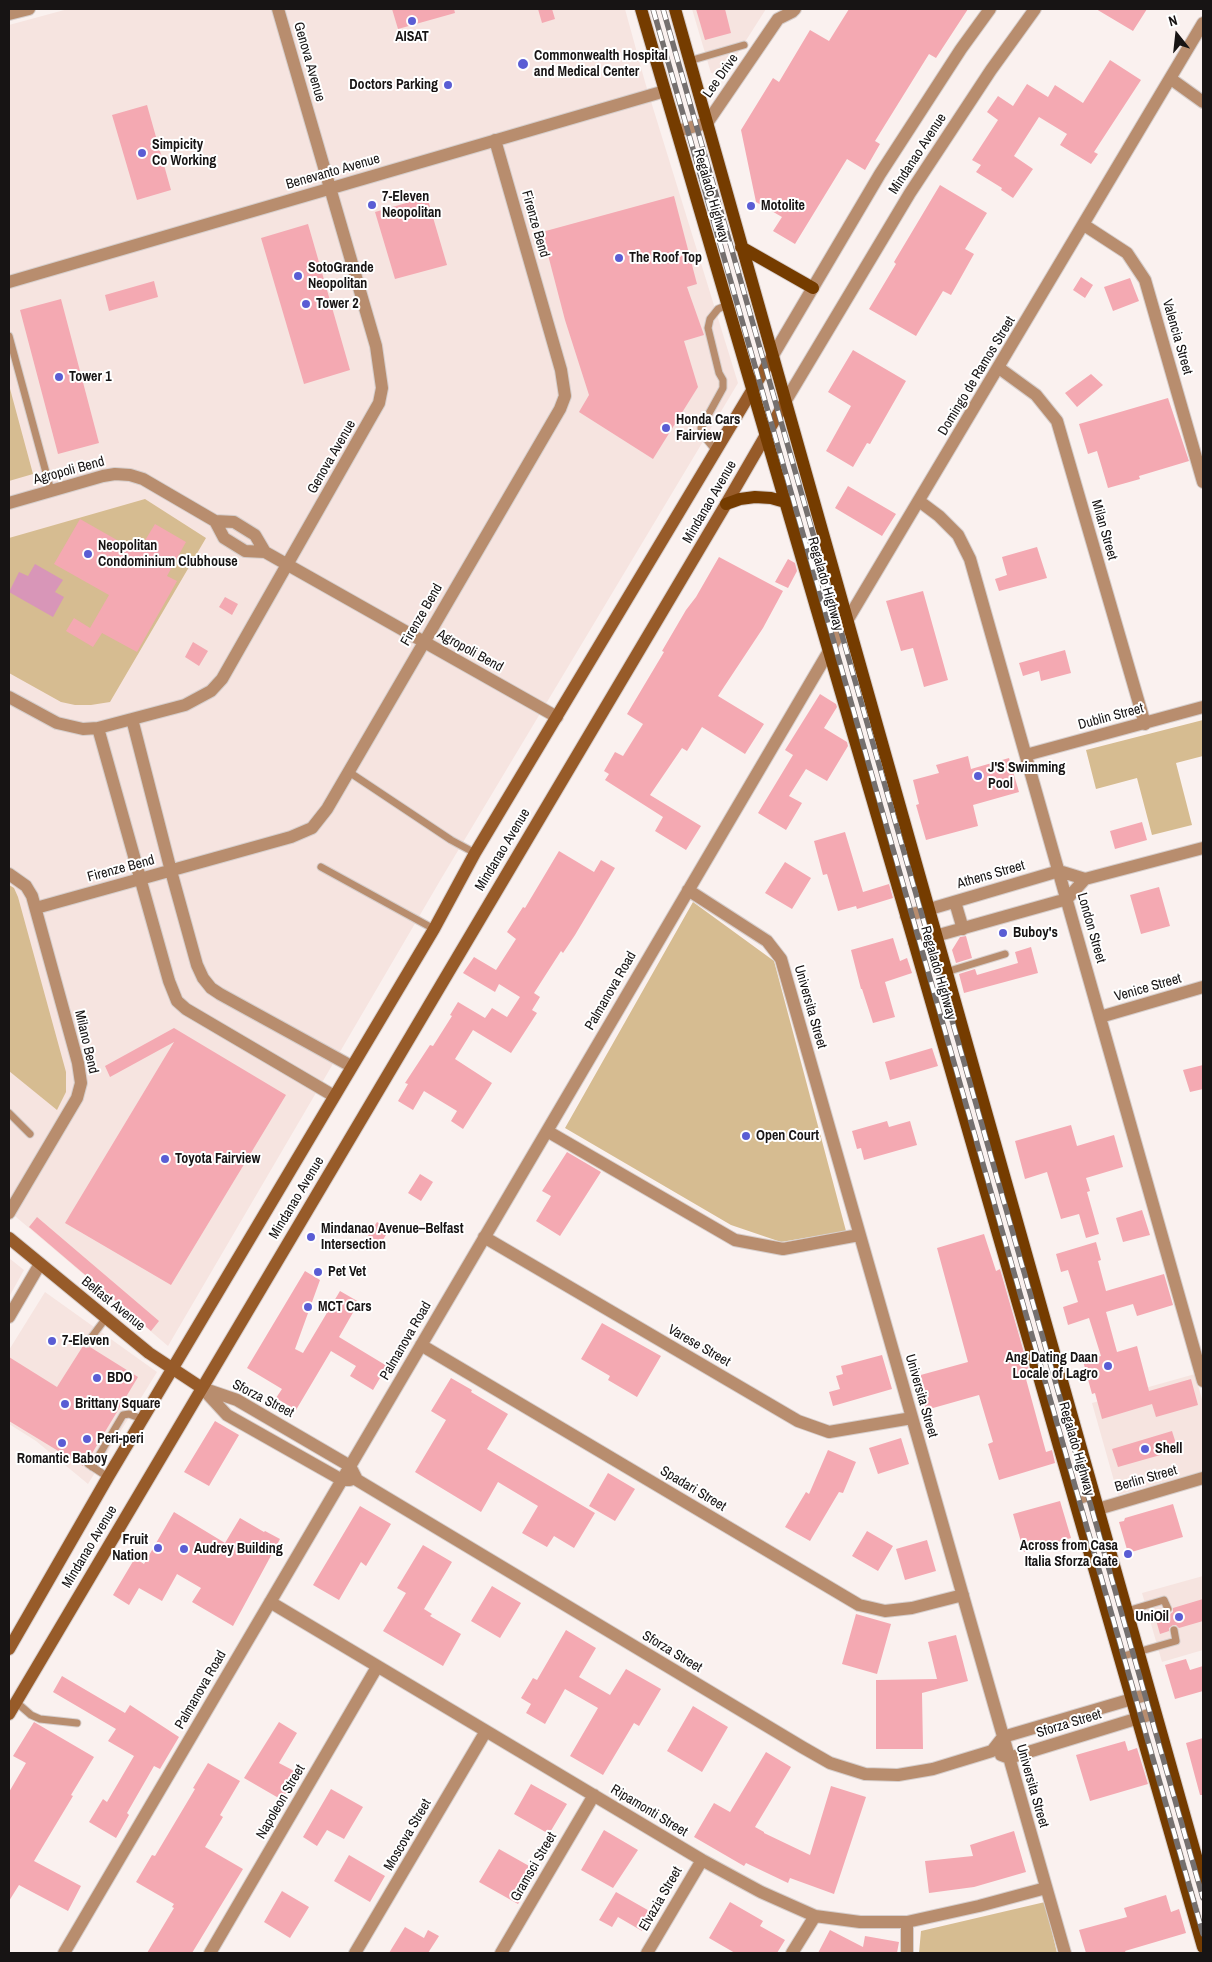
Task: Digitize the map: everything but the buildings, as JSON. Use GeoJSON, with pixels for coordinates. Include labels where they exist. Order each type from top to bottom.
{"type":"FeatureCollection","features":[{"type":"Feature","properties":{"kind":"main road","name":"Regalado Highway"},"geometry":{"type":"LineString","coordinates":[[641,9],[914,942],[1203,1947]]}},
{"type":"Feature","properties":{"kind":"main road","name":"Regalado Highway"},"geometry":{"type":"LineString","coordinates":[[674,9],[1203,1881]]}},
{"type":"Feature","properties":{"kind":"main road"},"geometry":{"type":"LineString","coordinates":[[741,247],[813,288]]}},
{"type":"Feature","properties":{"kind":"main road","name":"Mindanao Avenue"},"geometry":{"type":"LineString","coordinates":[[9,1649],[142,1419],[434,929],[475,853],[772,357]]}},
{"type":"Feature","properties":{"kind":"main road","name":"Mindanao Avenue"},"geometry":{"type":"LineString","coordinates":[[9,1714],[785,402]]}},
{"type":"Feature","properties":{"kind":"main road"},"geometry":{"type":"LineString","coordinates":[[726,504],[740,499],[755,497],[785,502]]}},
{"type":"Feature","properties":{"kind":"main road","name":"Belfast Avenue"},"geometry":{"type":"LineString","coordinates":[[9,1238],[148,1353],[202,1388]]}},
{"type":"Feature","properties":{"kind":"street"},"geometry":{"type":"LineString","coordinates":[[9,14],[29,9]]}},
{"type":"Feature","properties":{"kind":"street","name":"Genova Avenue"},"geometry":{"type":"LineString","coordinates":[[9,697],[57,723],[83,729],[98,728],[186,705],[211,691],[222,679],[379,403],[382,388],[376,346],[278,9]]}},
{"type":"Feature","properties":{"kind":"street","name":"Lee Drive"},"geometry":{"type":"LineString","coordinates":[[707,123],[778,14],[792,12],[794,9]]}},
{"type":"Feature","properties":{"kind":"street","name":"Mindanao Avenue"},"geometry":{"type":"LineString","coordinates":[[772,357],[880,174],[961,49],[990,9]]}},
{"type":"Feature","properties":{"kind":"street","name":"Mindanao Avenue"},"geometry":{"type":"LineString","coordinates":[[785,402],[910,192],[991,70],[1036,9]]}},
{"type":"Feature","properties":{"kind":"street","name":"Domingo de Ramos Street"},"geometry":{"type":"LineString","coordinates":[[775,743],[1203,23]]}},
{"type":"Feature","properties":{"kind":"street"},"geometry":{"type":"LineString","coordinates":[[1171,79],[1203,102]]}},
{"type":"Feature","properties":{"kind":"street","name":"Benevanto Avenue"},"geometry":{"type":"LineString","coordinates":[[9,282],[665,91]]}},
{"type":"Feature","properties":{"kind":"street"},"geometry":{"type":"LineString","coordinates":[[677,132],[707,123]]}},
{"type":"Feature","properties":{"kind":"street","name":"Firenze Bend"},"geometry":{"type":"LineString","coordinates":[[36,908],[302,834],[312,828],[320,819],[349,772],[560,409],[565,396],[562,370],[495,140]]}},
{"type":"Feature","properties":{"kind":"street","name":"Valencia Street"},"geometry":{"type":"LineString","coordinates":[[1084,225],[1127,253],[1145,280],[1203,482]]}},
{"type":"Feature","properties":{"kind":"street","name":"Milan Street"},"geometry":{"type":"LineString","coordinates":[[999,368],[1036,395],[1057,421],[1145,724]]}},
{"type":"Feature","properties":{"kind":"street","name":"Agropoli Bend"},"geometry":{"type":"LineString","coordinates":[[9,502],[103,476],[115,474],[130,475],[144,479],[215,521],[234,522],[255,535],[265,552],[287,566],[557,717]]}},
{"type":"Feature","properties":{"kind":"street","name":"London Street"},"geometry":{"type":"LineString","coordinates":[[919,501],[949,525],[965,547],[1026,755],[1203,1381]]}},
{"type":"Feature","properties":{"kind":"street","name":"Agropoli Bend"},"geometry":{"type":"LineString","coordinates":[[215,521],[224,538],[245,551],[265,552]]}},
{"type":"Feature","properties":{"kind":"street","name":"Dublin Street"},"geometry":{"type":"LineString","coordinates":[[1026,755],[1203,707]]}},
{"type":"Feature","properties":{"kind":"street"},"geometry":{"type":"LineString","coordinates":[[132,719],[171,871],[197,965],[203,978],[211,988],[351,1066]]}},
{"type":"Feature","properties":{"kind":"street"},"geometry":{"type":"LineString","coordinates":[[98,728],[169,981],[177,1001],[186,1009],[334,1096]]}},
{"type":"Feature","properties":{"kind":"street","name":"Palmanova Road"},"geometry":{"type":"LineString","coordinates":[[64,1953],[775,743]]}},
{"type":"Feature","properties":{"kind":"street"},"geometry":{"type":"LineString","coordinates":[[1059,872],[1085,879],[1203,848]]}},
{"type":"Feature","properties":{"kind":"street","name":"Athens Street"},"geometry":{"type":"LineString","coordinates":[[906,916],[1059,872]]}},
{"type":"Feature","properties":{"kind":"street","name":"Milano Bend"},"geometry":{"type":"LineString","coordinates":[[9,874],[26,886],[32,896],[78,1063],[81,1082],[80,1090],[74,1103],[9,1212]]}},
{"type":"Feature","properties":{"kind":"street"},"geometry":{"type":"LineString","coordinates":[[914,942],[1067,899],[1085,879]]}},
{"type":"Feature","properties":{"kind":"street","name":"Universita Street"},"geometry":{"type":"LineString","coordinates":[[688,890],[767,942],[781,958],[1065,1953]]}},
{"type":"Feature","properties":{"kind":"street"},"geometry":{"type":"LineString","coordinates":[[954,902],[962,929]]}},
{"type":"Feature","properties":{"kind":"street","name":"Venice Street"},"geometry":{"type":"LineString","coordinates":[[1100,1017],[1203,987]]}},
{"type":"Feature","properties":{"kind":"street"},"geometry":{"type":"LineString","coordinates":[[547,1130],[735,1240],[783,1250],[859,1235]]}},
{"type":"Feature","properties":{"kind":"street","name":"Varese Street"},"geometry":{"type":"LineString","coordinates":[[484,1237],[798,1421],[829,1432],[912,1418]]}},
{"type":"Feature","properties":{"kind":"street"},"geometry":{"type":"LineString","coordinates":[[9,1317],[40,1264]]}},
{"type":"Feature","properties":{"kind":"street","name":"Spadari Street"},"geometry":{"type":"LineString","coordinates":[[421,1345],[859,1605],[885,1611],[912,1608],[963,1595]]}},
{"type":"Feature","properties":{"kind":"street","name":"Sforza Street"},"geometry":{"type":"LineString","coordinates":[[202,1388],[237,1400],[350,1466]]}},
{"type":"Feature","properties":{"kind":"street","name":"Sforza Street"},"geometry":{"type":"LineString","coordinates":[[202,1388],[227,1415],[342,1480],[357,1480],[830,1763],[865,1774],[898,1775],[933,1769],[992,1751]]}},
{"type":"Feature","properties":{"kind":"street"},"geometry":{"type":"LineString","coordinates":[[350,1466],[357,1480]]}},
{"type":"Feature","properties":{"kind":"street","name":"Berlin Street"},"geometry":{"type":"LineString","coordinates":[[1098,1509],[1203,1478]]}},
{"type":"Feature","properties":{"kind":"street","name":"Ripamonti Street"},"geometry":{"type":"LineString","coordinates":[[270,1602],[702,1860],[761,1892],[814,1916],[860,1922],[907,1922],[979,1906],[1046,1888]]}},
{"type":"Feature","properties":{"kind":"street","name":"Napoleon Street"},"geometry":{"type":"LineString","coordinates":[[210,1953],[377,1667]]}},
{"type":"Feature","properties":{"kind":"street","name":"Sforza Street"},"geometry":{"type":"LineString","coordinates":[[1003,1737],[1149,1694]]}},
{"type":"Feature","properties":{"kind":"street"},"geometry":{"type":"LineString","coordinates":[[1094,1710],[1101,1730]]}},
{"type":"Feature","properties":{"kind":"street","name":"Sforza Street"},"geometry":{"type":"LineString","coordinates":[[1009,1758],[1155,1713]]}},
{"type":"Feature","properties":{"kind":"street","name":"Moscova Street"},"geometry":{"type":"LineString","coordinates":[[355,1953],[486,1731]]}},
{"type":"Feature","properties":{"kind":"street"},"geometry":{"type":"LineString","coordinates":[[1003,1737],[992,1751],[1009,1758]]}},
{"type":"Feature","properties":{"kind":"street","name":"Gramsci Street"},"geometry":{"type":"LineString","coordinates":[[501,1953],[594,1795]]}},
{"type":"Feature","properties":{"kind":"street","name":"Elvazia Street"},"geometry":{"type":"LineString","coordinates":[[646,1953],[702,1860]]}},
{"type":"Feature","properties":{"kind":"street"},"geometry":{"type":"LineString","coordinates":[[792,1953],[814,1916]]}},
{"type":"Feature","properties":{"kind":"street"},"geometry":{"type":"LineString","coordinates":[[907,1922],[907,1953]]}},
{"type":"Feature","properties":{"kind":"lane"},"geometry":{"type":"LineString","coordinates":[[689,61],[744,45]]}},
{"type":"Feature","properties":{"kind":"lane"},"geometry":{"type":"LineString","coordinates":[[716,451],[703,435],[702,428],[723,388],[723,380],[719,372],[708,328],[710,319],[718,309],[728,305]]}},
{"type":"Feature","properties":{"kind":"lane"},"geometry":{"type":"LineString","coordinates":[[9,336],[51,490]]}},
{"type":"Feature","properties":{"kind":"lane"},"geometry":{"type":"LineString","coordinates":[[349,772],[451,840],[475,853]]}},
{"type":"Feature","properties":{"kind":"lane"},"geometry":{"type":"LineString","coordinates":[[322,867],[434,929]]}},
{"type":"Feature","properties":{"kind":"lane"},"geometry":{"type":"LineString","coordinates":[[946,972],[1005,954]]}},
{"type":"Feature","properties":{"kind":"lane"},"geometry":{"type":"LineString","coordinates":[[9,1113],[30,1134]]}},
{"type":"Feature","properties":{"kind":"lane"},"geometry":{"type":"LineString","coordinates":[[87,1343],[106,1318]]}},
{"type":"Feature","properties":{"kind":"lane"},"geometry":{"type":"LineString","coordinates":[[108,1477],[90,1465],[123,1415],[129,1414],[142,1419]]}},
{"type":"Feature","properties":{"kind":"lane"},"geometry":{"type":"LineString","coordinates":[[1075,1502],[1094,1496]]}},
{"type":"Feature","properties":{"kind":"lane"},"geometry":{"type":"LineString","coordinates":[[1127,1611],[1164,1600],[1168,1609]]}},
{"type":"Feature","properties":{"kind":"lane"},"geometry":{"type":"LineString","coordinates":[[1120,1657],[1176,1641],[1174,1630]]}},
{"type":"Feature","properties":{"kind":"lane"},"geometry":{"type":"LineString","coordinates":[[16,1702],[31,1715],[40,1719],[77,1723]]}},
{"type":"Feature","properties":{"kind":"shaded area"},"geometry":{"type":"Polygon","coordinates":[[[68,9],[625,9],[645,82],[738,383],[441,879],[168,1346],[9,1211],[9,25],[68,9]]]}},
{"type":"Feature","properties":{"kind":"shaded area"},"geometry":{"type":"Polygon","coordinates":[[[692,9],[766,9],[724,75],[711,73],[692,9]]]}},
{"type":"Feature","properties":{"kind":"shaded area"},"geometry":{"type":"Polygon","coordinates":[[[9,385],[33,474],[9,481],[9,385]]]}},
{"type":"Feature","properties":{"kind":"shaded area"},"geometry":{"type":"Polygon","coordinates":[[[145,499],[206,538],[110,702],[75,705],[61,702],[9,673],[9,538],[145,499]]]}},
{"type":"Feature","properties":{"kind":"shaded area"},"geometry":{"type":"Polygon","coordinates":[[[35,564],[63,580],[55,592],[64,597],[53,617],[9,592],[19,572],[28,576],[35,564]]]}},
{"type":"Feature","properties":{"kind":"shaded area"},"geometry":{"type":"Polygon","coordinates":[[[1203,720],[1203,756],[1176,763],[1192,825],[1152,835],[1137,778],[1096,789],[1086,750],[1203,720]]]}},
{"type":"Feature","properties":{"kind":"shaded area"},"geometry":{"type":"Polygon","coordinates":[[[9,885],[14,888],[18,897],[66,1072],[66,1092],[57,1110],[9,1071],[9,885]]]}},
{"type":"Feature","properties":{"kind":"shaded area"},"geometry":{"type":"Polygon","coordinates":[[[693,902],[774,961],[846,1231],[781,1242],[731,1225],[565,1128],[693,902]]]}},
{"type":"Feature","properties":{"kind":"shaded area"},"geometry":{"type":"Polygon","coordinates":[[[9,1258],[24,1270],[9,1297],[9,1258]]]}},
{"type":"Feature","properties":{"kind":"shaded area"},"geometry":{"type":"Polygon","coordinates":[[[45,1292],[157,1372],[88,1484],[36,1441],[9,1424],[9,1350],[45,1292]]]}},
{"type":"Feature","properties":{"kind":"shaded area"},"geometry":{"type":"Polygon","coordinates":[[[1195,1374],[1203,1403],[1203,1471],[1118,1495],[1092,1403],[1195,1374]]]}},
{"type":"Feature","properties":{"kind":"shaded area"},"geometry":{"type":"Polygon","coordinates":[[[1203,1576],[1203,1650],[1162,1662],[1142,1593],[1203,1576]]]}},
{"type":"Feature","properties":{"kind":"shaded area"},"geometry":{"type":"Polygon","coordinates":[[[1045,1902],[1057,1953],[919,1953],[921,1931],[1045,1902]]]}},
{"type":"Feature","properties":{"kind":"railway"},"geometry":{"type":"LineString","coordinates":[[653,9],[1203,1934]]}},
{"type":"Feature","properties":{"kind":"railway"},"geometry":{"type":"LineString","coordinates":[[663,9],[1203,1898]]}},
{"type":"Feature","properties":{"kind":"place","name":"AISAT"},"geometry":{"type":"Point","coordinates":[412,21]}},
{"type":"Feature","properties":{"kind":"place","name":"Commonwealth Hospital and Medical Center"},"geometry":{"type":"Point","coordinates":[523,64]}},
{"type":"Feature","properties":{"kind":"place","name":"Doctors Parking"},"geometry":{"type":"Point","coordinates":[448,85]}},
{"type":"Feature","properties":{"kind":"place","name":"Simpicity Co Working"},"geometry":{"type":"Point","coordinates":[142,153]}},
{"type":"Feature","properties":{"kind":"place","name":"7-Eleven Neopolitan"},"geometry":{"type":"Point","coordinates":[372,205]}},
{"type":"Feature","properties":{"kind":"place","name":"Motolite"},"geometry":{"type":"Point","coordinates":[751,206]}},
{"type":"Feature","properties":{"kind":"place","name":"The Roof Top"},"geometry":{"type":"Point","coordinates":[619,258]}},
{"type":"Feature","properties":{"kind":"place","name":"SotoGrande Neopolitan"},"geometry":{"type":"Point","coordinates":[298,276]}},
{"type":"Feature","properties":{"kind":"place","name":"Tower 2"},"geometry":{"type":"Point","coordinates":[306,304]}},
{"type":"Feature","properties":{"kind":"place","name":"Tower 1"},"geometry":{"type":"Point","coordinates":[59,377]}},
{"type":"Feature","properties":{"kind":"place","name":"Honda Cars Fairview"},"geometry":{"type":"Point","coordinates":[666,428]}},
{"type":"Feature","properties":{"kind":"place","name":"Neopolitan Condominium Clubhouse"},"geometry":{"type":"Point","coordinates":[88,554]}},
{"type":"Feature","properties":{"kind":"place","name":"J'S Swimming Pool"},"geometry":{"type":"Point","coordinates":[978,776]}},
{"type":"Feature","properties":{"kind":"place","name":"Buboy's"},"geometry":{"type":"Point","coordinates":[1003,933]}},
{"type":"Feature","properties":{"kind":"place","name":"Open Court"},"geometry":{"type":"Point","coordinates":[746,1136]}},
{"type":"Feature","properties":{"kind":"place","name":"Toyota Fairview"},"geometry":{"type":"Point","coordinates":[165,1159]}},
{"type":"Feature","properties":{"kind":"place","name":"Mindanao Avenue–Belfast Intersection"},"geometry":{"type":"Point","coordinates":[311,1237]}},
{"type":"Feature","properties":{"kind":"place","name":"Pet Vet"},"geometry":{"type":"Point","coordinates":[318,1272]}},
{"type":"Feature","properties":{"kind":"place","name":"MCT Cars"},"geometry":{"type":"Point","coordinates":[308,1307]}},
{"type":"Feature","properties":{"kind":"place","name":"7-Eleven"},"geometry":{"type":"Point","coordinates":[52,1341]}},
{"type":"Feature","properties":{"kind":"place","name":"Ang Dating Daan Locale of Lagro"},"geometry":{"type":"Point","coordinates":[1108,1366]}},
{"type":"Feature","properties":{"kind":"place","name":"BDO"},"geometry":{"type":"Point","coordinates":[97,1378]}},
{"type":"Feature","properties":{"kind":"place","name":"Brittany Square"},"geometry":{"type":"Point","coordinates":[65,1404]}},
{"type":"Feature","properties":{"kind":"place","name":"Peri-peri"},"geometry":{"type":"Point","coordinates":[87,1439]}},
{"type":"Feature","properties":{"kind":"place","name":"Romantic Baboy"},"geometry":{"type":"Point","coordinates":[62,1443]}},
{"type":"Feature","properties":{"kind":"place","name":"Shell"},"geometry":{"type":"Point","coordinates":[1145,1449]}},
{"type":"Feature","properties":{"kind":"place","name":"Fruit Nation"},"geometry":{"type":"Point","coordinates":[158,1548]}},
{"type":"Feature","properties":{"kind":"place","name":"Audrey Building"},"geometry":{"type":"Point","coordinates":[184,1549]}},
{"type":"Feature","properties":{"kind":"place","name":"Across from Casa Italia Sforza Gate"},"geometry":{"type":"Point","coordinates":[1128,1554]}},
{"type":"Feature","properties":{"kind":"place","name":"UniOil"},"geometry":{"type":"Point","coordinates":[1179,1617]}}]}
